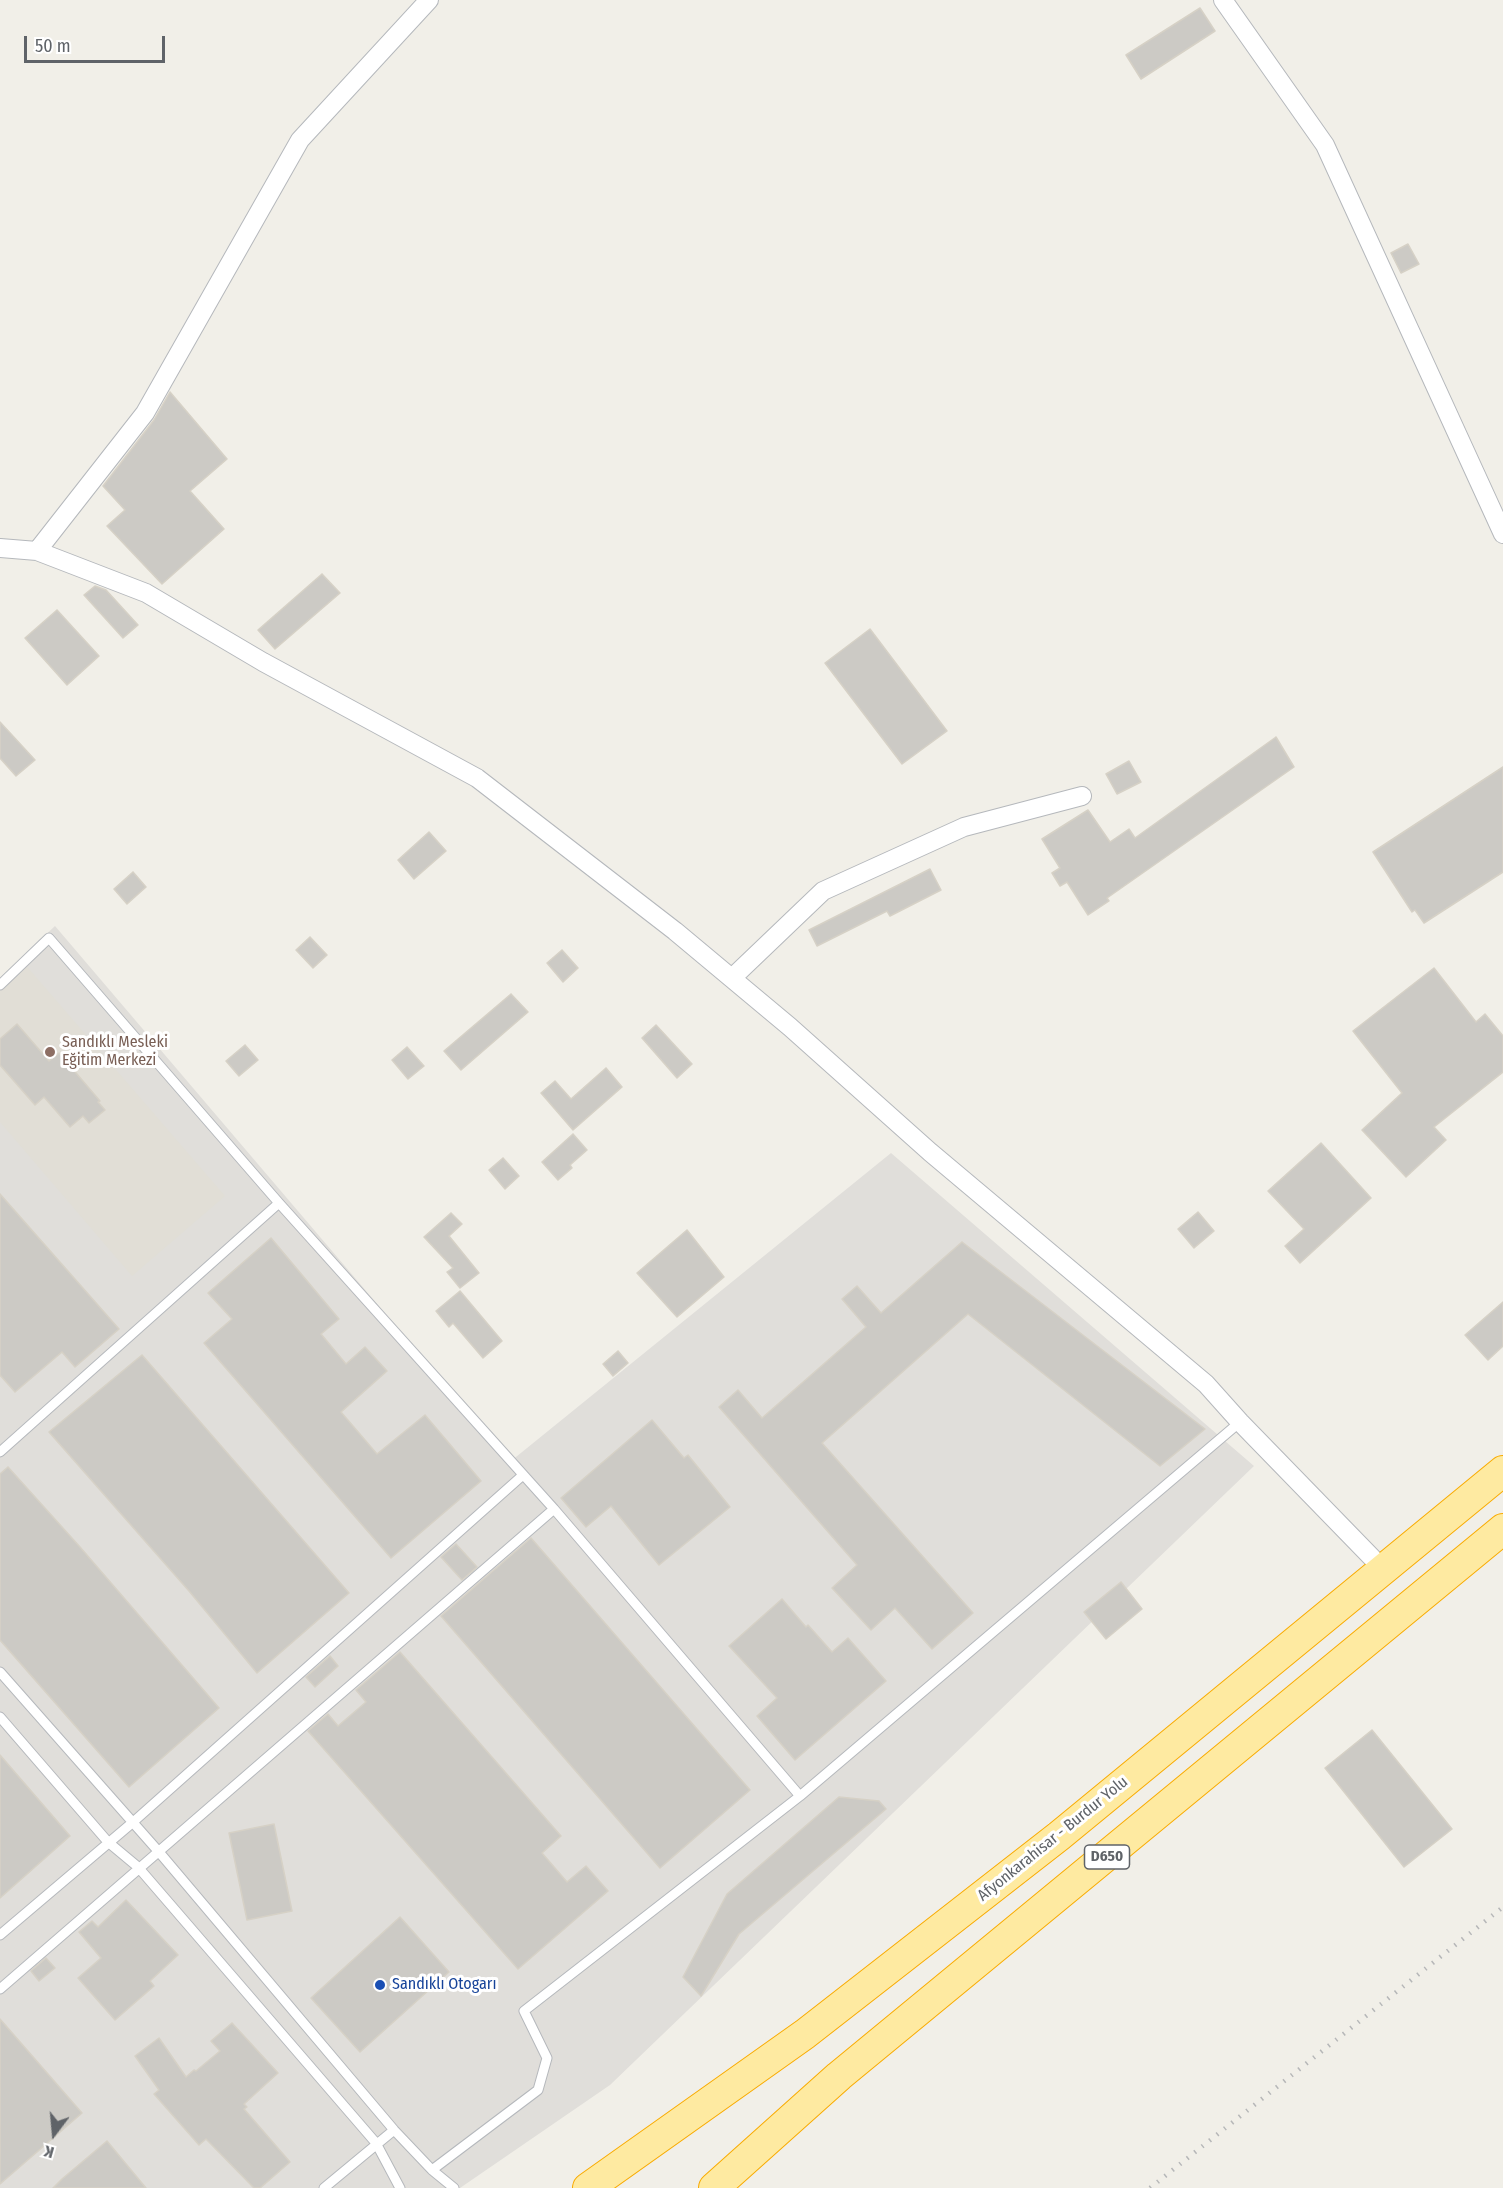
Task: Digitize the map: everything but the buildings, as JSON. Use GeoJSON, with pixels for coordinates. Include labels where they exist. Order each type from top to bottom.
{"type":"FeatureCollection","features":[{"type":"Feature","properties":{"kind":"highway","name":"Afyonkarahisar - Burdur Yolu"},"geometry":{"type":"LineString","coordinates":[[588,2188],[805,2034],[1059,1836],[1503,1471]]}},
{"type":"Feature","properties":{"kind":"highway","name":"D650"},"geometry":{"type":"LineString","coordinates":[[714,2188],[839,2076],[1503,1530]]}},
{"type":"Feature","properties":{"kind":"street"},"geometry":{"type":"LineString","coordinates":[[37,551],[145,412],[300,140],[429,0]]}},
{"type":"Feature","properties":{"kind":"street"},"geometry":{"type":"LineString","coordinates":[[1223,0],[1324,145],[1503,534]]}},
{"type":"Feature","properties":{"kind":"street"},"geometry":{"type":"LineString","coordinates":[[0,548],[37,551],[146,593],[263,662],[477,778],[675,931],[732,978],[930,1152],[1206,1384],[1383,1569]]}},
{"type":"Feature","properties":{"kind":"street"},"geometry":{"type":"LineString","coordinates":[[732,978],[823,891],[964,827],[1082,796]]}},
{"type":"Feature","properties":{"kind":"lane"},"geometry":{"type":"LineString","coordinates":[[0,985],[49,939],[279,1203],[554,1509],[800,1796]]}},
{"type":"Feature","properties":{"kind":"lane"},"geometry":{"type":"LineString","coordinates":[[0,1452],[279,1203]]}},
{"type":"Feature","properties":{"kind":"lane"},"geometry":{"type":"LineString","coordinates":[[432,2170],[538,2090],[547,2058],[524,2010],[800,1796],[1240,1422]]}},
{"type":"Feature","properties":{"kind":"lane"},"geometry":{"type":"LineString","coordinates":[[0,1935],[132,1823],[523,1475]]}},
{"type":"Feature","properties":{"kind":"lane"},"geometry":{"type":"LineString","coordinates":[[0,1989],[554,1509]]}},
{"type":"Feature","properties":{"kind":"lane"},"geometry":{"type":"LineString","coordinates":[[0,1672],[159,1852],[394,2130],[432,2170],[454,2188]]}},
{"type":"Feature","properties":{"kind":"lane"},"geometry":{"type":"LineString","coordinates":[[0,1717],[108,1842],[138,1868],[376,2143],[400,2188]]}},
{"type":"Feature","properties":{"kind":"lane"},"geometry":{"type":"LineString","coordinates":[[324,2188],[394,2130]]}},
{"type":"Feature","properties":{"kind":"shaded area"},"geometry":{"type":"Polygon","coordinates":[[[55,926],[511,1461],[891,1153],[1254,1466],[610,2085],[460,2188],[0,2188],[0,978],[55,926]]]}},
{"type":"Feature","properties":{"kind":"shaded area","name":"Sandıklı Mesleki Eğitim Merkezi"},"geometry":{"type":"Polygon","coordinates":[[[23,962],[225,1196],[132,1276],[0,1122],[0,982],[23,962]]]}},
{"type":"Feature","properties":{"kind":"railway"},"geometry":{"type":"LineString","coordinates":[[1150,2188],[1503,1907]]}},
{"type":"Feature","properties":{"kind":"place","name":"Sandıklı Mesleki Eğitim Merkezi"},"geometry":{"type":"Point","coordinates":[50,1052]}},
{"type":"Feature","properties":{"kind":"place","name":"Sandıklı Otogarı"},"geometry":{"type":"Point","coordinates":[380,1985]}}]}
